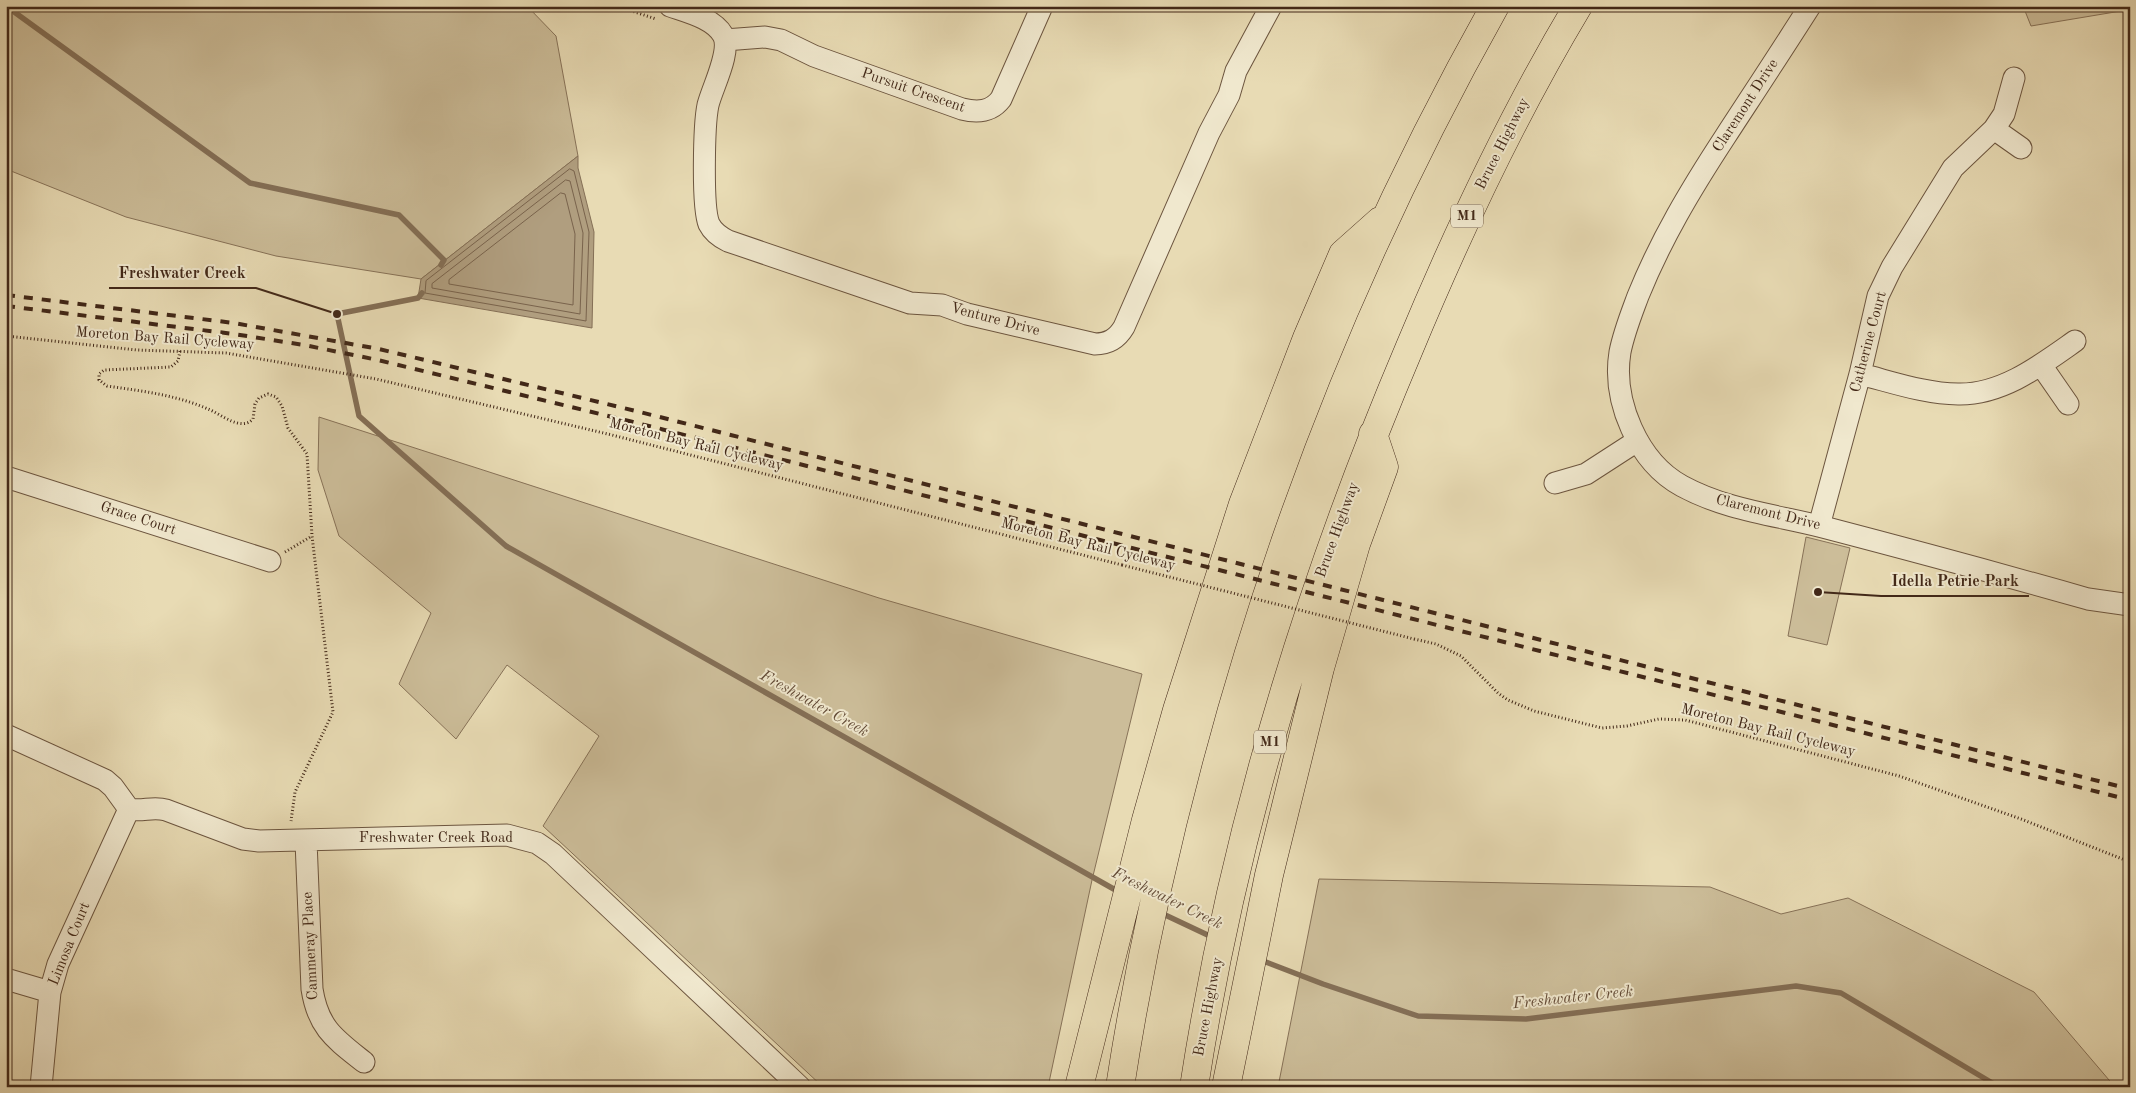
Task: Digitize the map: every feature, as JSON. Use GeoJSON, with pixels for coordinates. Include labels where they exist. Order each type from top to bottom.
{"type":"FeatureCollection","features":[{"type":"Feature","properties":{"kind":"highway"},"geometry":{"type":"LineString","coordinates":[[1120,1087],[1143,955],[1171,831],[1211,684],[1264,522],[1302,416],[1386,215],[1457,73],[1495,6]]}},
{"type":"Feature","properties":{"kind":"highway","name":"Bruce Highway"},"geometry":{"type":"LineString","coordinates":[[1194,1087],[1212,985],[1238,861],[1274,727],[1320,580],[1373,434],[1464,223],[1527,96],[1578,6]]}},
{"type":"Feature","properties":{"kind":"highway"},"geometry":{"type":"LineString","coordinates":[[1079,1087],[1146,820],[1192,658],[1243,504],[1307,338],[1343,254],[1386,215]]}},
{"type":"Feature","properties":{"kind":"highway"},"geometry":{"type":"LineString","coordinates":[[1226,1087],[1242,998],[1269,875],[1330,632],[1356,544],[1384,467],[1373,434]]}},
{"type":"Feature","properties":{"kind":"street","name":"Pursuit Crescent"},"geometry":{"type":"LineString","coordinates":[[725,40],[765,37],[781,40],[833,62],[962,109],[978,112],[992,107],[1001,98],[1042,6]]}},
{"type":"Feature","properties":{"kind":"street","name":"Venture Drive"},"geometry":{"type":"LineString","coordinates":[[725,40],[725,53],[709,102],[706,122],[706,208],[709,224],[716,234],[736,244],[910,303],[942,305],[967,314],[1076,340],[1103,344],[1113,340],[1124,328],[1209,133],[1229,95],[1236,70],[1271,6]]}},
{"type":"Feature","properties":{"kind":"street","name":"Claremont Drive"},"geometry":{"type":"LineString","coordinates":[[1810,6],[1692,188],[1650,266],[1625,330],[1620,355],[1623,402],[1637,441],[1658,468],[1680,485],[1705,497],[1738,508],[1819,526],[2088,599],[2130,605]]}},
{"type":"Feature","properties":{"kind":"street"},"geometry":{"type":"LineString","coordinates":[[666,14],[707,22],[719,30],[725,40]]}},
{"type":"Feature","properties":{"kind":"street","name":"Catherine Court"},"geometry":{"type":"LineString","coordinates":[[1819,526],[1860,374],[1878,296],[1892,267],[1953,168],[1994,130],[2004,114],[2014,78]]}},
{"type":"Feature","properties":{"kind":"street"},"geometry":{"type":"LineString","coordinates":[[1994,130],[2021,148]]}},
{"type":"Feature","properties":{"kind":"street"},"geometry":{"type":"LineString","coordinates":[[1860,374],[1939,392],[1959,394],[1980,392],[2014,381],[2075,341]]}},
{"type":"Feature","properties":{"kind":"street"},"geometry":{"type":"LineString","coordinates":[[2041,365],[2068,404]]}},
{"type":"Feature","properties":{"kind":"street"},"geometry":{"type":"LineString","coordinates":[[1555,484],[1586,474],[1637,441]]}},
{"type":"Feature","properties":{"kind":"street","name":"Grace Court"},"geometry":{"type":"LineString","coordinates":[[6,477],[270,560]]}},
{"type":"Feature","properties":{"kind":"street"},"geometry":{"type":"LineString","coordinates":[[6,735],[105,780],[113,787],[129,809]]}},
{"type":"Feature","properties":{"kind":"street","name":"Freshwater Creek Road"},"geometry":{"type":"LineString","coordinates":[[129,809],[140,810],[158,807],[243,838],[298,841],[507,835],[537,843],[553,854],[800,1087]]}},
{"type":"Feature","properties":{"kind":"street","name":"Limosa Court"},"geometry":{"type":"LineString","coordinates":[[41,1087],[50,992],[58,964],[129,809]]}},
{"type":"Feature","properties":{"kind":"street","name":"Cammeray Place"},"geometry":{"type":"LineString","coordinates":[[298,841],[315,1009],[324,1025],[337,1040],[364,1062]]}},
{"type":"Feature","properties":{"kind":"street"},"geometry":{"type":"LineString","coordinates":[[6,979],[50,992]]}},
{"type":"Feature","properties":{"kind":"path"},"geometry":{"type":"LineString","coordinates":[[617,6],[666,14]]}},
{"type":"Feature","properties":{"kind":"path","name":"Moreton Bay Rail Cycleway"},"geometry":{"type":"LineString","coordinates":[[6,336],[137,350],[226,352],[376,379],[612,435],[1414,640],[1436,644],[1461,656],[1498,693],[1508,700],[1534,711],[1602,728],[1627,726],[1659,719],[1684,720],[1859,764],[1945,791],[2130,862]]}},
{"type":"Feature","properties":{"kind":"path"},"geometry":{"type":"LineString","coordinates":[[180,351],[178,361],[171,367],[149,366],[104,370],[99,374],[98,380],[107,386],[180,398],[209,409],[239,424],[245,424],[253,419],[256,404],[260,398],[268,394],[276,397],[282,406],[288,428],[307,454],[312,536],[333,712],[295,792],[290,816],[298,841]]}},
{"type":"Feature","properties":{"kind":"path"},"geometry":{"type":"LineString","coordinates":[[270,560],[312,536]]}},
{"type":"Feature","properties":{"kind":"shaded area"},"geometry":{"type":"Polygon","coordinates":[[[6,6],[527,6],[556,36],[578,156],[421,279],[276,256],[126,217],[6,169],[6,6]]]}},
{"type":"Feature","properties":{"kind":"shaded area"},"geometry":{"type":"Polygon","coordinates":[[[2023,6],[2127,6],[2127,10],[2031,26],[2023,6]]]}},
{"type":"Feature","properties":{"kind":"shaded area"},"geometry":{"type":"Polygon","coordinates":[[[319,417],[879,598],[1142,674],[1092,880],[1048,1087],[823,1087],[543,826],[599,736],[507,665],[456,739],[399,684],[431,613],[339,536],[318,470],[319,417]]]}},
{"type":"Feature","properties":{"kind":"shaded area"},"geometry":{"type":"Polygon","coordinates":[[[1806,537],[1850,548],[1827,645],[1788,636],[1806,537]]]}},
{"type":"Feature","properties":{"kind":"shaded area"},"geometry":{"type":"Polygon","coordinates":[[[1319,879],[1710,887],[1781,914],[1848,898],[2034,992],[2115,1087],[1278,1087],[1319,879]]]}},
{"type":"Feature","properties":{"kind":"water"},"geometry":{"type":"Polygon","coordinates":[[[578,156],[578,168],[594,232],[592,328],[418,298],[421,279],[578,156]]]}},
{"type":"Feature","properties":{"kind":"waterway","name":"Freshwater Creek"},"geometry":{"type":"LineString","coordinates":[[6,6],[250,183],[399,215],[444,260],[441,265]]}},
{"type":"Feature","properties":{"kind":"waterway","name":"Freshwater Creek"},"geometry":{"type":"LineString","coordinates":[[422,293],[418,298],[337,314],[359,416],[506,546],[1119,892]]}},
{"type":"Feature","properties":{"kind":"waterway","name":"Freshwater Creek"},"geometry":{"type":"LineString","coordinates":[[1161,913],[1214,938]]}},
{"type":"Feature","properties":{"kind":"waterway","name":"Freshwater Creek"},"geometry":{"type":"LineString","coordinates":[[1258,959],[1323,984],[1418,1016],[1526,1019],[1796,986],[1841,993],[1999,1087]]}},
{"type":"Feature","properties":{"kind":"railway"},"geometry":{"type":"LineString","coordinates":[[6,295],[234,323],[379,349],[636,411],[2130,789]]}},
{"type":"Feature","properties":{"kind":"railway"},"geometry":{"type":"LineString","coordinates":[[6,306],[234,334],[304,345],[378,360],[633,422],[2130,800]]}},
{"type":"Feature","properties":{"kind":"place","name":"Freshwater Creek"},"geometry":{"type":"Point","coordinates":[337,314]}},
{"type":"Feature","properties":{"kind":"place","name":"Idella Petrie Park"},"geometry":{"type":"Point","coordinates":[1818,592]}}]}
